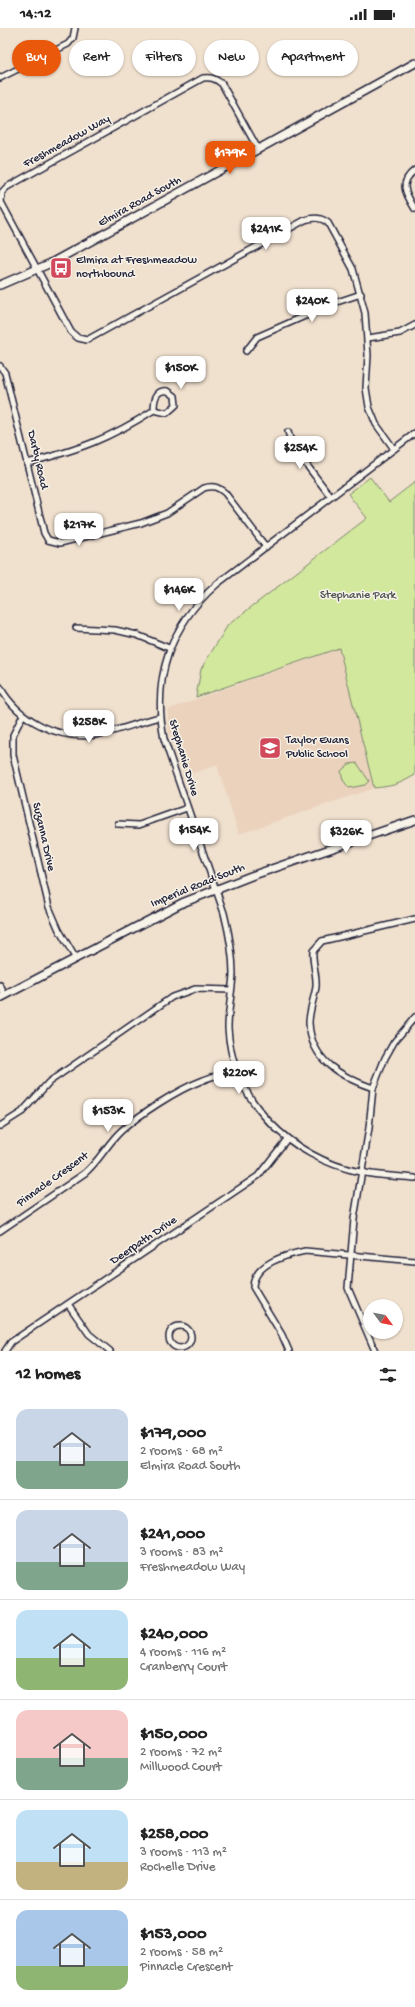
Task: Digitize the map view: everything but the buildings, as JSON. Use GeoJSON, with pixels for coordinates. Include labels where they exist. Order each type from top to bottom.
{"type":"FeatureCollection","features":[{"type":"Feature","properties":{"kind":"street"},"geometry":{"type":"LineString","coordinates":[[0,78],[68,44],[73,38],[74,28]]}},
{"type":"Feature","properties":{"kind":"street","name":"Elmira Road South"},"geometry":{"type":"LineString","coordinates":[[0,285],[36,270],[415,63]]}},
{"type":"Feature","properties":{"kind":"street","name":"Freshmeadow Way"},"geometry":{"type":"LineString","coordinates":[[258,149],[222,84],[217,79],[210,77],[203,78],[7,186],[0,197],[2,206],[71,332],[78,338],[87,340],[300,223],[313,217],[319,218],[328,223],[349,261],[361,294],[368,338],[367,397],[376,424],[394,449]]}},
{"type":"Feature","properties":{"kind":"street"},"geometry":{"type":"LineString","coordinates":[[415,170],[407,177],[404,185],[406,194],[415,209]]}},
{"type":"Feature","properties":{"kind":"street"},"geometry":{"type":"LineString","coordinates":[[246,351],[257,337],[337,302],[361,294]]}},
{"type":"Feature","properties":{"kind":"street"},"geometry":{"type":"LineString","coordinates":[[368,338],[400,333],[415,325]]}},
{"type":"Feature","properties":{"kind":"street","name":"Darby Road"},"geometry":{"type":"LineString","coordinates":[[0,366],[5,373],[44,533],[53,542],[60,543],[141,523],[167,513],[204,488],[210,486],[220,489],[225,494],[266,547]]}},
{"type":"Feature","properties":{"kind":"street"},"geometry":{"type":"LineString","coordinates":[[27,463],[89,446],[123,430],[154,410],[167,413],[173,410],[176,405],[175,396],[168,391],[159,392],[156,396],[154,410]]}},
{"type":"Feature","properties":{"kind":"street"},"geometry":{"type":"LineString","coordinates":[[288,432],[293,447],[331,497]]}},
{"type":"Feature","properties":{"kind":"street","name":"Stephanie Drive"},"geometry":{"type":"LineString","coordinates":[[415,433],[217,584],[201,599],[185,620],[169,648],[162,679],[160,717],[164,739],[224,913],[232,952],[233,974],[228,1028],[236,1069],[257,1109],[287,1139],[329,1162],[361,1172],[415,1178]]}},
{"type":"Feature","properties":{"kind":"street"},"geometry":{"type":"LineString","coordinates":[[76,628],[115,630],[137,635],[169,648]]}},
{"type":"Feature","properties":{"kind":"street"},"geometry":{"type":"LineString","coordinates":[[0,687],[8,699],[23,715],[55,731],[82,735],[104,733],[160,717]]}},
{"type":"Feature","properties":{"kind":"street","name":"Suzanna Drive"},"geometry":{"type":"LineString","coordinates":[[23,715],[13,736],[13,755],[49,907],[59,930],[76,959]]}},
{"type":"Feature","properties":{"kind":"street"},"geometry":{"type":"LineString","coordinates":[[118,824],[139,825],[187,808]]}},
{"type":"Feature","properties":{"kind":"street","name":"Imperial Road South"},"geometry":{"type":"LineString","coordinates":[[2,997],[164,911],[216,890],[415,820]]}},
{"type":"Feature","properties":{"kind":"street"},"geometry":{"type":"LineString","coordinates":[[373,1088],[351,1080],[334,1070],[321,1056],[313,1041],[309,1022],[316,981],[313,950],[322,941],[415,919]]}},
{"type":"Feature","properties":{"kind":"street"},"geometry":{"type":"LineString","coordinates":[[0,986],[2,997]]}},
{"type":"Feature","properties":{"kind":"street"},"geometry":{"type":"LineString","coordinates":[[0,1126],[22,1112],[49,1082],[172,997],[195,989],[231,990]]}},
{"type":"Feature","properties":{"kind":"street"},"geometry":{"type":"LineString","coordinates":[[375,1351],[348,1288],[350,1255],[361,1172],[369,1128],[373,1088],[385,1058],[394,1042],[415,1017]]}},
{"type":"Feature","properties":{"kind":"street","name":"Pinnacle Crescent"},"geometry":{"type":"LineString","coordinates":[[0,1231],[85,1173],[95,1165],[115,1137],[128,1126],[174,1094],[201,1081],[236,1069]]}},
{"type":"Feature","properties":{"kind":"street","name":"Deerpath Drive"},"geometry":{"type":"LineString","coordinates":[[5,1351],[11,1342],[258,1176],[287,1139]]}},
{"type":"Feature","properties":{"kind":"street"},"geometry":{"type":"LineString","coordinates":[[289,1351],[279,1329],[253,1287],[253,1280],[257,1273],[276,1259],[288,1254],[305,1251],[415,1261]]}},
{"type":"Feature","properties":{"kind":"street"},"geometry":{"type":"LineString","coordinates":[[68,1304],[89,1334],[110,1351]]}},
{"type":"Feature","properties":{"kind":"street"},"geometry":{"type":"LineString","coordinates":[[180,1326],[188,1330],[191,1338],[186,1346],[171,1349],[170,1339],[172,1331],[180,1326]]}},
{"type":"Feature","properties":{"kind":"shaded area","name":"Taylor Evans Public School"},"geometry":{"type":"Polygon","coordinates":[[[340,648],[374,788],[239,834],[217,765],[185,776],[169,731],[168,710],[340,648]]]}},
{"type":"Feature","properties":{"kind":"green space","name":"Stephanie Park"},"geometry":{"type":"Polygon","coordinates":[[[370,477],[389,502],[415,482],[415,775],[404,781],[386,787],[374,788],[339,648],[196,697],[201,669],[228,625],[367,518],[348,494],[370,477]]]}},
{"type":"Feature","properties":{"kind":"green space"},"geometry":{"type":"Polygon","coordinates":[[[357,763],[369,781],[365,785],[349,788],[343,780],[341,771],[349,764],[357,763]]]}},
{"type":"Feature","properties":{"kind":"place","name":"Elmira at Freshmeadow northbound"},"geometry":{"type":"Point","coordinates":[61,268]}},
{"type":"Feature","properties":{"kind":"place","name":"Taylor Evans Public School"},"geometry":{"type":"Point","coordinates":[270,748]}}]}
